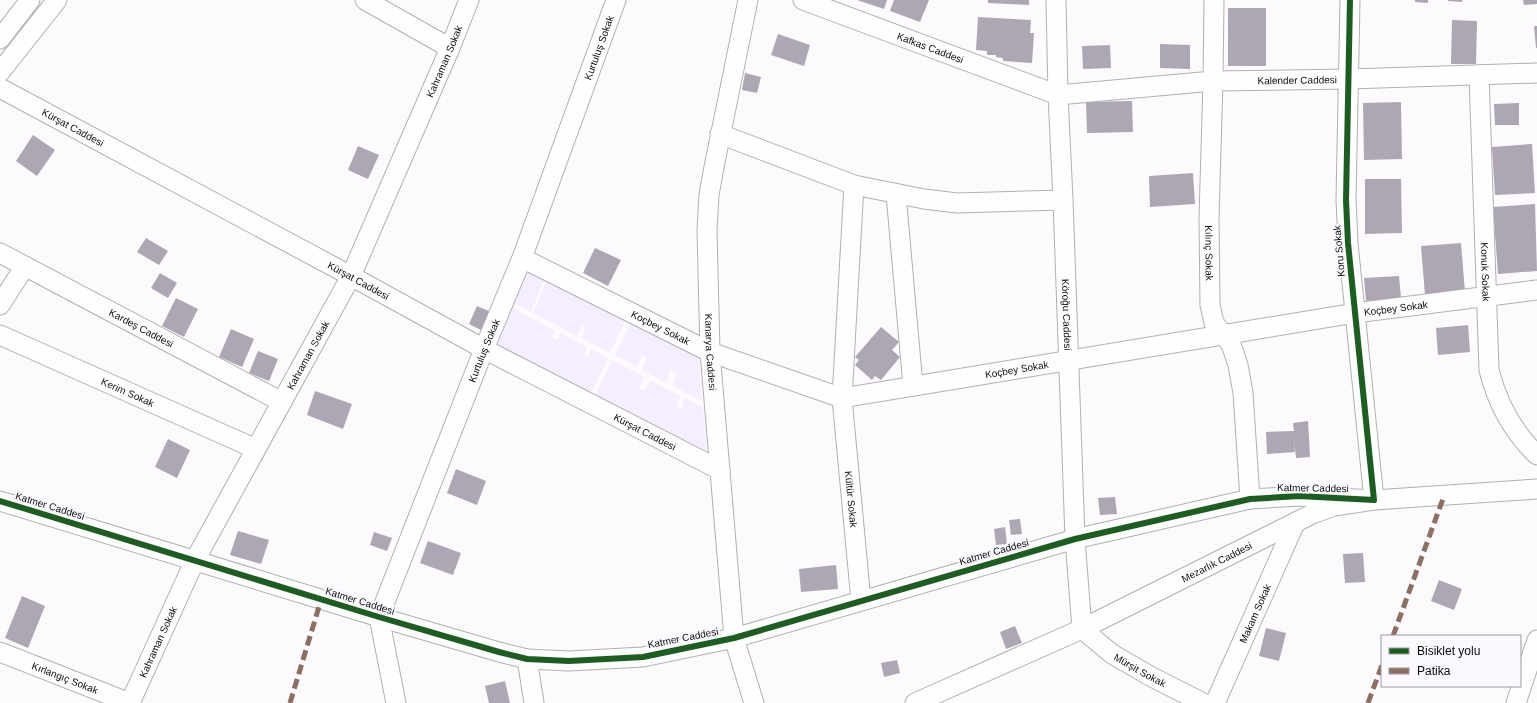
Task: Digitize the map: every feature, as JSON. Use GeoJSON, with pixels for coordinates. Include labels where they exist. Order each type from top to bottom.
{"type":"FeatureCollection","features":[{"type":"Feature","properties":{"kind":"street"},"geometry":{"type":"LineString","coordinates":[[0,39],[30,0]]}},
{"type":"Feature","properties":{"kind":"street"},"geometry":{"type":"LineString","coordinates":[[0,72],[57,0]]}},
{"type":"Feature","properties":{"kind":"street"},"geometry":{"type":"LineString","coordinates":[[365,0],[450,48]]}},
{"type":"Feature","properties":{"kind":"street","name":"Kahraman Sokak"},"geometry":{"type":"LineString","coordinates":[[130,703],[195,560],[351,276],[450,48],[469,0]]}},
{"type":"Feature","properties":{"kind":"street","name":"Kurtuluş Sokak"},"geometry":{"type":"LineString","coordinates":[[379,617],[484,350],[522,258],[616,0]]}},
{"type":"Feature","properties":{"kind":"street","name":"Kanarya Caddesi"},"geometry":{"type":"LineString","coordinates":[[748,0],[709,195],[707,230],[710,352],[734,638],[754,703]]}},
{"type":"Feature","properties":{"kind":"street","name":"Kafkas Caddesi"},"geometry":{"type":"LineString","coordinates":[[803,0],[1058,96]]}},
{"type":"Feature","properties":{"kind":"street","name":"Köroğu Caddesi"},"geometry":{"type":"LineString","coordinates":[[1056,0],[1058,96],[1075,539],[1082,629]]}},
{"type":"Feature","properties":{"kind":"street","name":"Kılınç Sokak"},"geometry":{"type":"LineString","coordinates":[[1214,0],[1209,218],[1210,305],[1214,323],[1231,344],[1238,365],[1243,393],[1250,499]]}},
{"type":"Feature","properties":{"kind":"street","name":"Koru Sokak"},"geometry":{"type":"LineString","coordinates":[[1350,0],[1346,200],[1348,243],[1374,500]]}},
{"type":"Feature","properties":{"kind":"street","name":"Kalender Caddesi"},"geometry":{"type":"LineString","coordinates":[[1058,96],[1213,81],[1349,79],[1537,73]]}},
{"type":"Feature","properties":{"kind":"street","name":"Konuk Sokak"},"geometry":{"type":"LineString","coordinates":[[1479,74],[1489,370],[1494,390],[1511,424],[1537,456]]}},
{"type":"Feature","properties":{"kind":"street","name":"Kürşat Caddesi"},"geometry":{"type":"LineString","coordinates":[[0,88],[351,276],[484,350],[720,470]]}},
{"type":"Feature","properties":{"kind":"street"},"geometry":{"type":"LineString","coordinates":[[720,134],[854,185],[896,194],[957,203],[1063,200]]}},
{"type":"Feature","properties":{"kind":"street","name":"Kültür Sokak"},"geometry":{"type":"LineString","coordinates":[[854,185],[842,398],[861,601]]}},
{"type":"Feature","properties":{"kind":"street"},"geometry":{"type":"LineString","coordinates":[[896,194],[913,386]]}},
{"type":"Feature","properties":{"kind":"street","name":"Kardeş Caddesi"},"geometry":{"type":"LineString","coordinates":[[0,253],[282,402]]}},
{"type":"Feature","properties":{"kind":"street","name":"Koçbey Sokak"},"geometry":{"type":"LineString","coordinates":[[522,258],[710,352],[842,398],[1355,313],[1537,290]]}},
{"type":"Feature","properties":{"kind":"street"},"geometry":{"type":"LineString","coordinates":[[0,305],[25,266]]}},
{"type":"Feature","properties":{"kind":"street","name":"Kerim Sokak"},"geometry":{"type":"LineString","coordinates":[[0,335],[256,449]]}},
{"type":"Feature","properties":{"kind":"street","name":"Mezarlık Caddesi"},"geometry":{"type":"LineString","coordinates":[[914,703],[1082,629],[1312,514],[1334,506],[1374,500],[1537,489]]}},
{"type":"Feature","properties":{"kind":"street","name":"Katmer Caddesi"},"geometry":{"type":"LineString","coordinates":[[0,501],[379,617],[526,659],[569,661],[643,656],[734,638],[1075,539],[1250,499],[1299,496],[1374,500]]}},
{"type":"Feature","properties":{"kind":"street","name":"Makam Sokak"},"geometry":{"type":"LineString","coordinates":[[1215,703],[1295,523]]}},
{"type":"Feature","properties":{"kind":"street"},"geometry":{"type":"LineString","coordinates":[[379,617],[396,703]]}},
{"type":"Feature","properties":{"kind":"street","name":"Mürşit Sokak"},"geometry":{"type":"LineString","coordinates":[[1082,629],[1112,654],[1150,676],[1203,703]]}},
{"type":"Feature","properties":{"kind":"street"},"geometry":{"type":"LineString","coordinates":[[1516,703],[1537,640]]}},
{"type":"Feature","properties":{"kind":"street","name":"Kırlangıç Sokak"},"geometry":{"type":"LineString","coordinates":[[0,652],[130,703]]}},
{"type":"Feature","properties":{"kind":"street"},"geometry":{"type":"LineString","coordinates":[[526,659],[534,703]]}},
{"type":"Feature","properties":{"kind":"shaded area"},"geometry":{"type":"Polygon","coordinates":[[[42,0],[48,0],[0,62],[0,54],[42,0]]]}},
{"type":"Feature","properties":{"kind":"shaded area"},"geometry":{"type":"Polygon","coordinates":[[[528,269],[545,277],[531,312],[512,302],[524,270],[528,269]]]}},
{"type":"Feature","properties":{"kind":"shaded area"},"geometry":{"type":"Polygon","coordinates":[[[548,278],[627,318],[610,353],[582,338],[586,327],[582,325],[577,336],[533,313],[548,278]]]}},
{"type":"Feature","properties":{"kind":"shaded area"},"geometry":{"type":"Polygon","coordinates":[[[511,307],[555,331],[552,338],[557,340],[561,333],[587,347],[584,355],[588,357],[591,349],[608,358],[589,397],[496,346],[511,307]]]}},
{"type":"Feature","properties":{"kind":"shaded area"},"geometry":{"type":"Polygon","coordinates":[[[632,321],[698,354],[702,401],[673,386],[677,373],[670,370],[667,383],[642,370],[647,357],[642,355],[637,367],[615,355],[632,321]]]}},
{"type":"Feature","properties":{"kind":"shaded area"},"geometry":{"type":"Polygon","coordinates":[[[612,360],[644,377],[639,388],[645,391],[650,380],[680,396],[677,407],[682,409],[685,398],[703,407],[707,454],[593,399],[612,360]]]}},
{"type":"Feature","properties":{"kind":"building"},"geometry":{"type":"Polygon","coordinates":[[[857,0],[887,0],[884,9],[857,0]]]}},
{"type":"Feature","properties":{"kind":"building"},"geometry":{"type":"Polygon","coordinates":[[[894,0],[929,0],[920,22],[890,11],[894,0]]]}},
{"type":"Feature","properties":{"kind":"building"},"geometry":{"type":"Polygon","coordinates":[[[988,0],[1029,0],[1029,5],[988,3],[988,0]]]}},
{"type":"Feature","properties":{"kind":"building"},"geometry":{"type":"Polygon","coordinates":[[[1415,0],[1428,0],[1428,3],[1415,2],[1415,0]]]}},
{"type":"Feature","properties":{"kind":"building"},"geometry":{"type":"Polygon","coordinates":[[[1462,0],[1462,2],[1448,1],[1462,0]]]}},
{"type":"Feature","properties":{"kind":"building"},"geometry":{"type":"Polygon","coordinates":[[[1523,0],[1537,0],[1537,4],[1524,5],[1523,0]]]}},
{"type":"Feature","properties":{"kind":"building"},"geometry":{"type":"Polygon","coordinates":[[[1228,8],[1266,8],[1266,66],[1228,66],[1228,8]]]}},
{"type":"Feature","properties":{"kind":"building"},"geometry":{"type":"Polygon","coordinates":[[[978,17],[1031,20],[1030,33],[1034,33],[1032,63],[1003,61],[1003,58],[996,57],[996,55],[987,55],[987,51],[976,50],[978,17]]]}},
{"type":"Feature","properties":{"kind":"building"},"geometry":{"type":"Polygon","coordinates":[[[1452,20],[1477,21],[1476,64],[1451,64],[1452,20]]]}},
{"type":"Feature","properties":{"kind":"building"},"geometry":{"type":"Polygon","coordinates":[[[1534,26],[1537,26],[1537,48],[1536,48],[1534,26]]]}},
{"type":"Feature","properties":{"kind":"building"},"geometry":{"type":"Polygon","coordinates":[[[778,34],[810,45],[804,66],[771,55],[778,34]]]}},
{"type":"Feature","properties":{"kind":"building"},"geometry":{"type":"Polygon","coordinates":[[[1160,44],[1190,45],[1190,69],[1160,68],[1160,44]]]}},
{"type":"Feature","properties":{"kind":"building"},"geometry":{"type":"Polygon","coordinates":[[[1110,45],[1111,68],[1083,69],[1082,46],[1110,45]]]}},
{"type":"Feature","properties":{"kind":"building"},"geometry":{"type":"Polygon","coordinates":[[[745,73],[761,77],[757,93],[742,90],[745,73]]]}},
{"type":"Feature","properties":{"kind":"building"},"geometry":{"type":"Polygon","coordinates":[[[1132,101],[1133,132],[1087,133],[1086,102],[1132,101]]]}},
{"type":"Feature","properties":{"kind":"building"},"geometry":{"type":"Polygon","coordinates":[[[1401,102],[1402,159],[1364,160],[1363,103],[1401,102]]]}},
{"type":"Feature","properties":{"kind":"building"},"geometry":{"type":"Polygon","coordinates":[[[1519,103],[1519,125],[1495,125],[1494,104],[1519,103]]]}},
{"type":"Feature","properties":{"kind":"building"},"geometry":{"type":"Polygon","coordinates":[[[33,135],[55,150],[37,176],[16,161],[33,135]]]}},
{"type":"Feature","properties":{"kind":"building"},"geometry":{"type":"Polygon","coordinates":[[[1532,144],[1535,193],[1495,195],[1492,147],[1532,144]]]}},
{"type":"Feature","properties":{"kind":"building"},"geometry":{"type":"Polygon","coordinates":[[[358,146],[379,155],[368,179],[348,170],[358,146]]]}},
{"type":"Feature","properties":{"kind":"building"},"geometry":{"type":"Polygon","coordinates":[[[1193,173],[1195,204],[1150,207],[1149,176],[1193,173]]]}},
{"type":"Feature","properties":{"kind":"building"},"geometry":{"type":"Polygon","coordinates":[[[1365,179],[1401,179],[1402,233],[1365,234],[1365,179]]]}},
{"type":"Feature","properties":{"kind":"building"},"geometry":{"type":"Polygon","coordinates":[[[1535,204],[1537,271],[1498,274],[1493,207],[1535,204]]]}},
{"type":"Feature","properties":{"kind":"building"},"geometry":{"type":"Polygon","coordinates":[[[146,238],[168,251],[159,265],[137,252],[146,238]]]}},
{"type":"Feature","properties":{"kind":"building"},"geometry":{"type":"Polygon","coordinates":[[[1461,243],[1465,292],[1425,295],[1421,246],[1461,243]]]}},
{"type":"Feature","properties":{"kind":"building"},"geometry":{"type":"Polygon","coordinates":[[[595,248],[621,260],[608,286],[583,273],[595,248]]]}},
{"type":"Feature","properties":{"kind":"building"},"geometry":{"type":"Polygon","coordinates":[[[160,273],[177,283],[168,298],[151,288],[160,273]]]}},
{"type":"Feature","properties":{"kind":"building"},"geometry":{"type":"Polygon","coordinates":[[[1399,276],[1401,298],[1366,301],[1364,278],[1399,276]]]}},
{"type":"Feature","properties":{"kind":"building"},"geometry":{"type":"Polygon","coordinates":[[[176,298],[198,309],[184,337],[162,326],[176,298]]]}},
{"type":"Feature","properties":{"kind":"building"},"geometry":{"type":"Polygon","coordinates":[[[477,306],[491,312],[483,331],[469,324],[477,306]]]}},
{"type":"Feature","properties":{"kind":"building"},"geometry":{"type":"Polygon","coordinates":[[[1468,325],[1470,352],[1438,355],[1436,328],[1468,325]]]}},
{"type":"Feature","properties":{"kind":"building"},"geometry":{"type":"Polygon","coordinates":[[[881,327],[899,342],[892,350],[900,357],[881,380],[875,376],[872,380],[855,365],[859,360],[855,357],[881,327]]]}},
{"type":"Feature","properties":{"kind":"building"},"geometry":{"type":"Polygon","coordinates":[[[231,329],[254,339],[242,367],[219,357],[231,329]]]}},
{"type":"Feature","properties":{"kind":"building"},"geometry":{"type":"Polygon","coordinates":[[[258,351],[278,359],[269,381],[249,373],[258,351]]]}},
{"type":"Feature","properties":{"kind":"building"},"geometry":{"type":"Polygon","coordinates":[[[315,391],[352,404],[343,429],[307,415],[315,391]]]}},
{"type":"Feature","properties":{"kind":"building"},"geometry":{"type":"Polygon","coordinates":[[[1308,421],[1310,457],[1296,458],[1294,438],[1295,452],[1267,454],[1266,432],[1294,431],[1293,423],[1308,421]]]}},
{"type":"Feature","properties":{"kind":"building"},"geometry":{"type":"Polygon","coordinates":[[[168,439],[190,450],[177,478],[155,467],[168,439]]]}},
{"type":"Feature","properties":{"kind":"building"},"geometry":{"type":"Polygon","coordinates":[[[456,469],[486,481],[477,505],[447,493],[456,469]]]}},
{"type":"Feature","properties":{"kind":"building"},"geometry":{"type":"Polygon","coordinates":[[[1115,497],[1117,514],[1100,515],[1098,498],[1115,497]]]}},
{"type":"Feature","properties":{"kind":"building"},"geometry":{"type":"Polygon","coordinates":[[[1020,519],[1022,534],[1011,535],[1009,520],[1020,519]]]}},
{"type":"Feature","properties":{"kind":"building"},"geometry":{"type":"Polygon","coordinates":[[[1005,527],[1007,544],[996,545],[994,529],[1005,527]]]}},
{"type":"Feature","properties":{"kind":"building"},"geometry":{"type":"Polygon","coordinates":[[[238,531],[269,540],[261,564],[230,555],[238,531]]]}},
{"type":"Feature","properties":{"kind":"building"},"geometry":{"type":"Polygon","coordinates":[[[374,532],[392,538],[387,551],[370,545],[374,532]]]}},
{"type":"Feature","properties":{"kind":"building"},"geometry":{"type":"Polygon","coordinates":[[[428,541],[461,553],[453,575],[420,563],[428,541]]]}},
{"type":"Feature","properties":{"kind":"building"},"geometry":{"type":"Polygon","coordinates":[[[1363,553],[1365,582],[1345,583],[1343,554],[1363,553]]]}},
{"type":"Feature","properties":{"kind":"building"},"geometry":{"type":"Polygon","coordinates":[[[836,565],[838,589],[801,592],[799,569],[836,565]]]}},
{"type":"Feature","properties":{"kind":"building"},"geometry":{"type":"Polygon","coordinates":[[[1439,580],[1462,589],[1454,610],[1431,601],[1439,580]]]}},
{"type":"Feature","properties":{"kind":"building"},"geometry":{"type":"Polygon","coordinates":[[[22,596],[45,606],[28,648],[5,638],[22,596]]]}},
{"type":"Feature","properties":{"kind":"building"},"geometry":{"type":"Polygon","coordinates":[[[1015,626],[1022,643],[1006,649],[1000,632],[1015,626]]]}},
{"type":"Feature","properties":{"kind":"building"},"geometry":{"type":"Polygon","coordinates":[[[1266,628],[1286,633],[1279,661],[1259,656],[1266,628]]]}},
{"type":"Feature","properties":{"kind":"building"},"geometry":{"type":"Polygon","coordinates":[[[897,660],[900,673],[884,677],[881,663],[897,660]]]}},
{"type":"Feature","properties":{"kind":"building"},"geometry":{"type":"Polygon","coordinates":[[[505,681],[510,703],[489,703],[485,686],[505,681]]]}},
{"type":"Feature","properties":{"kind":"marked path"},"geometry":{"type":"LineString","coordinates":[[1393,635],[1444,496]]}},
{"type":"Feature","properties":{"kind":"marked path"},"geometry":{"type":"LineString","coordinates":[[290,703],[321,600]]}},
{"type":"Feature","properties":{"kind":"marked path"},"geometry":{"type":"LineString","coordinates":[[1368,703],[1381,668]]}},
{"type":"Feature","properties":{"kind":"cycle path"},"geometry":{"type":"LineString","coordinates":[[0,501],[379,617],[499,652],[527,659],[569,661],[643,657],[734,638],[1075,539],[1250,499],[1299,496],[1374,500],[1348,243],[1346,200],[1350,0]]}}]}
